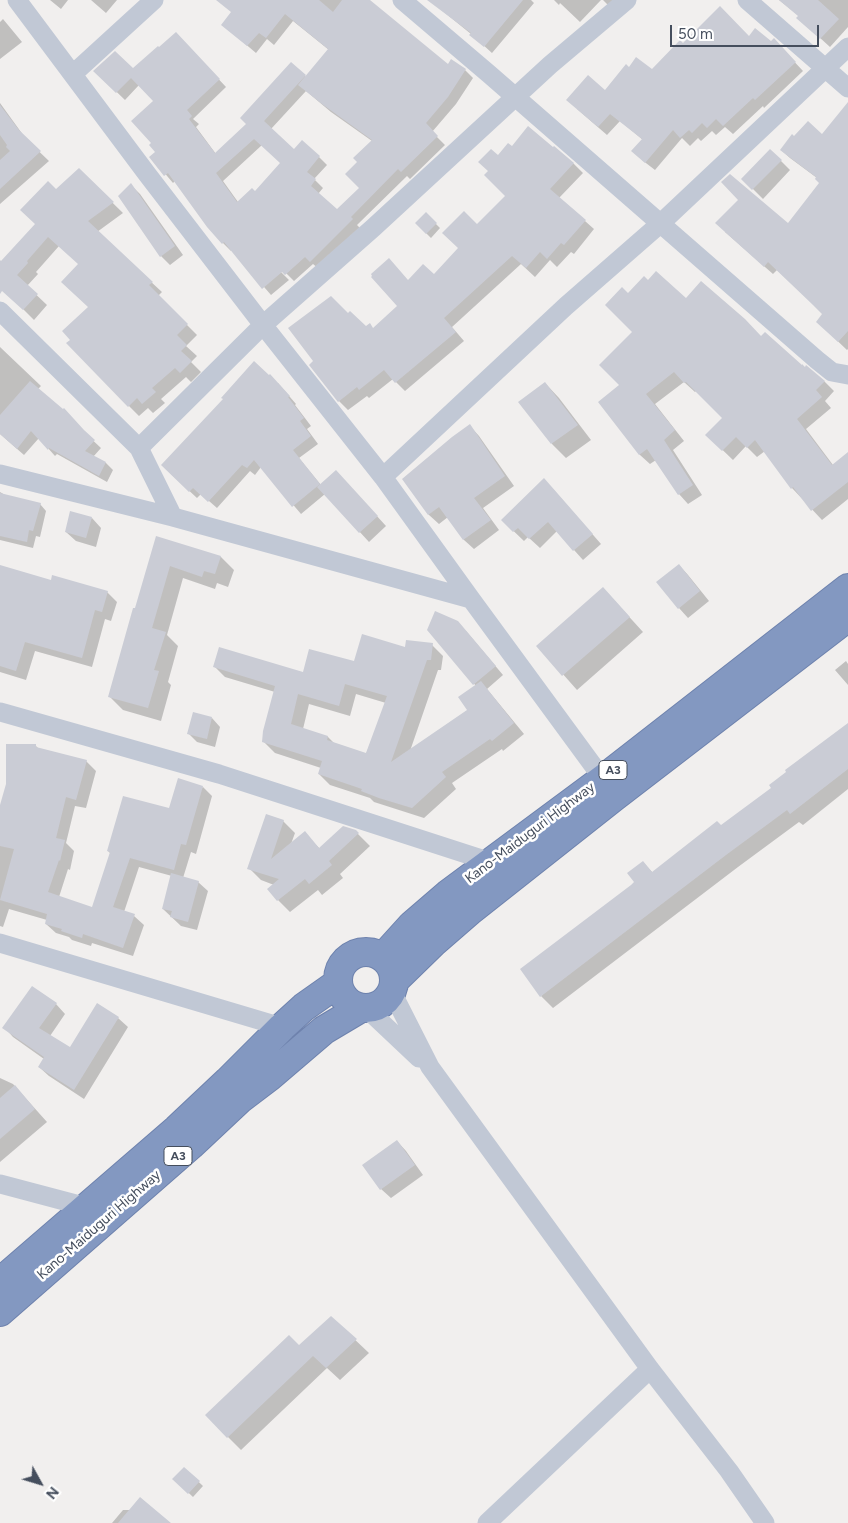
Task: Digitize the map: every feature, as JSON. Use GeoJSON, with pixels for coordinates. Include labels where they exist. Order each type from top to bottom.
{"type":"FeatureCollection","features":[{"type":"Feature","properties":{"kind":"highway","name":"Kano-Maiduguri Highway"},"geometry":{"type":"LineString","coordinates":[[383,957],[412,925],[448,894],[602,779],[848,588]]}},
{"type":"Feature","properties":{"kind":"highway","name":"Kano-Maiduguri Highway"},"geometry":{"type":"LineString","coordinates":[[393,986],[433,943],[471,910],[848,617]]}},
{"type":"Feature","properties":{"kind":"highway"},"geometry":{"type":"LineString","coordinates":[[364,1008],[353,1005],[346,999],[340,992],[338,983],[338,974],[342,965],[356,953],[375,952],[383,957],[390,964],[394,972],[393,986]]}},
{"type":"Feature","properties":{"kind":"highway","name":"Kano-Maiduguri Highway"},"geometry":{"type":"LineString","coordinates":[[0,1282],[177,1129],[222,1087],[282,1026],[304,1007],[338,983]]}},
{"type":"Feature","properties":{"kind":"highway","name":"A3"},"geometry":{"type":"LineString","coordinates":[[364,1008],[376,1006],[385,1000],[393,986]]}},
{"type":"Feature","properties":{"kind":"highway","name":"Kano-Maiduguri Highway"},"geometry":{"type":"LineString","coordinates":[[0,1312],[240,1100],[269,1078],[324,1030],[364,1008]]}},
{"type":"Feature","properties":{"kind":"street"},"geometry":{"type":"LineString","coordinates":[[17,0],[263,325],[384,477],[470,599],[602,779]]}},
{"type":"Feature","properties":{"kind":"street"},"geometry":{"type":"LineString","coordinates":[[73,74],[154,0]]}},
{"type":"Feature","properties":{"kind":"street"},"geometry":{"type":"LineString","coordinates":[[402,0],[817,360],[832,372],[848,375]]}},
{"type":"Feature","properties":{"kind":"street"},"geometry":{"type":"LineString","coordinates":[[140,448],[263,325],[373,228],[550,65],[627,0]]}},
{"type":"Feature","properties":{"kind":"street"},"geometry":{"type":"LineString","coordinates":[[747,0],[848,88]]}},
{"type":"Feature","properties":{"kind":"street"},"geometry":{"type":"LineString","coordinates":[[384,477],[566,306],[661,223],[848,47]]}},
{"type":"Feature","properties":{"kind":"street"},"geometry":{"type":"LineString","coordinates":[[0,311],[140,448],[173,517]]}},
{"type":"Feature","properties":{"kind":"street"},"geometry":{"type":"LineString","coordinates":[[0,474],[173,517],[470,599]]}},
{"type":"Feature","properties":{"kind":"street"},"geometry":{"type":"LineString","coordinates":[[0,712],[218,774],[491,862]]}},
{"type":"Feature","properties":{"kind":"street"},"geometry":{"type":"LineString","coordinates":[[0,943],[282,1026]]}},
{"type":"Feature","properties":{"kind":"street"},"geometry":{"type":"LineString","coordinates":[[393,986],[430,1067],[650,1369],[729,1471],[765,1523]]}},
{"type":"Feature","properties":{"kind":"street"},"geometry":{"type":"LineString","coordinates":[[364,1008],[430,1067]]}},
{"type":"Feature","properties":{"kind":"street"},"geometry":{"type":"LineString","coordinates":[[0,1184],[86,1207]]}},
{"type":"Feature","properties":{"kind":"street"},"geometry":{"type":"LineString","coordinates":[[487,1523],[650,1369]]}},
{"type":"Feature","properties":{"kind":"building"},"geometry":{"type":"Polygon","coordinates":[[[216,0],[319,0],[333,12],[342,0],[370,0],[448,64],[451,59],[466,69],[448,97],[426,123],[438,136],[401,172],[398,169],[351,217],[353,219],[310,262],[305,257],[285,275],[282,272],[262,289],[224,242],[222,244],[207,227],[168,173],[164,176],[149,157],[155,152],[149,145],[151,143],[131,121],[153,101],[131,78],[116,93],[93,71],[115,51],[133,68],[176,32],[220,79],[187,110],[192,116],[189,119],[215,153],[246,124],[240,118],[291,62],[306,75],[264,121],[294,149],[302,140],[320,156],[307,172],[316,179],[311,186],[337,209],[359,188],[345,174],[357,162],[353,158],[372,140],[298,85],[328,49],[285,14],[266,38],[259,33],[247,46],[221,25],[231,12],[216,0]],[[254,139],[216,173],[237,202],[252,188],[255,191],[280,163],[254,139]]]}},
{"type":"Feature","properties":{"kind":"building"},"geometry":{"type":"Polygon","coordinates":[[[427,0],[523,0],[484,47],[469,35],[471,33],[427,0]]]}},
{"type":"Feature","properties":{"kind":"building"},"geometry":{"type":"Polygon","coordinates":[[[779,0],[818,0],[839,19],[820,39],[796,18],[798,16],[779,0]]]}},
{"type":"Feature","properties":{"kind":"building"},"geometry":{"type":"Polygon","coordinates":[[[720,6],[749,36],[755,28],[771,41],[774,38],[796,62],[755,100],[753,98],[723,126],[716,119],[707,128],[702,123],[692,133],[689,130],[680,138],[673,130],[645,163],[631,151],[642,139],[610,114],[598,127],[566,100],[588,75],[605,90],[626,64],[629,67],[636,57],[652,69],[680,40],[683,43],[720,6]]]}},
{"type":"Feature","properties":{"kind":"building"},"geometry":{"type":"Polygon","coordinates":[[[848,102],[848,331],[838,342],[816,322],[822,314],[813,305],[768,262],[764,267],[715,223],[738,200],[721,182],[730,174],[788,223],[819,183],[815,179],[816,177],[780,150],[792,134],[794,136],[808,121],[822,134],[848,102]]]}},
{"type":"Feature","properties":{"kind":"building"},"geometry":{"type":"Polygon","coordinates":[[[0,105],[19,130],[41,151],[0,189],[0,160],[10,151],[0,135],[0,105]]]}},
{"type":"Feature","properties":{"kind":"building"},"geometry":{"type":"Polygon","coordinates":[[[528,126],[574,163],[550,189],[586,220],[564,245],[561,243],[547,259],[540,252],[526,268],[512,256],[444,318],[456,332],[395,383],[384,370],[359,390],[357,387],[338,402],[309,365],[313,361],[288,328],[331,296],[348,313],[350,311],[366,326],[370,323],[373,328],[397,306],[371,277],[371,274],[389,258],[408,280],[423,264],[434,274],[458,248],[442,233],[464,211],[477,224],[505,196],[484,175],[488,171],[478,162],[491,149],[498,155],[508,143],[512,146],[528,126]]]}},
{"type":"Feature","properties":{"kind":"building"},"geometry":{"type":"Polygon","coordinates":[[[770,149],[782,160],[752,190],[741,179],[770,149]]]}},
{"type":"Feature","properties":{"kind":"building"},"geometry":{"type":"Polygon","coordinates":[[[79,168],[114,202],[88,221],[153,282],[149,285],[188,324],[177,335],[187,345],[181,351],[192,361],[180,373],[175,368],[152,388],[156,392],[142,404],[137,398],[128,407],[66,343],[70,340],[62,331],[88,307],[61,282],[78,264],[48,237],[17,275],[38,294],[23,310],[2,291],[0,294],[0,260],[35,224],[20,210],[48,181],[56,189],[79,168]]]}},
{"type":"Feature","properties":{"kind":"building"},"geometry":{"type":"Polygon","coordinates":[[[131,183],[175,246],[160,257],[118,196],[131,183]]]}},
{"type":"Feature","properties":{"kind":"building"},"geometry":{"type":"Polygon","coordinates":[[[426,212],[437,223],[426,234],[415,223],[426,212]]]}},
{"type":"Feature","properties":{"kind":"building"},"geometry":{"type":"Polygon","coordinates":[[[656,271],[686,298],[701,281],[745,319],[761,336],[765,332],[802,365],[805,367],[806,365],[825,381],[816,390],[822,397],[797,419],[832,465],[848,452],[848,482],[811,511],[793,487],[791,489],[755,440],[747,448],[736,437],[722,451],[705,435],[722,418],[674,372],[646,394],[675,430],[664,440],[693,485],[678,495],[647,449],[639,455],[598,402],[619,385],[599,365],[632,332],[605,305],[622,287],[628,293],[644,276],[648,280],[656,271]]]}},
{"type":"Feature","properties":{"kind":"building"},"geometry":{"type":"Polygon","coordinates":[[[254,361],[270,374],[290,396],[288,397],[304,418],[300,421],[311,436],[293,450],[320,484],[292,507],[254,460],[247,468],[242,465],[208,502],[193,488],[189,492],[161,465],[223,399],[221,398],[254,361]]]}},
{"type":"Feature","properties":{"kind":"building"},"geometry":{"type":"Polygon","coordinates":[[[30,381],[64,408],[95,440],[85,451],[106,462],[99,476],[49,448],[48,450],[31,431],[17,449],[0,434],[0,415],[30,381]]]}},
{"type":"Feature","properties":{"kind":"building"},"geometry":{"type":"Polygon","coordinates":[[[545,382],[578,425],[551,444],[518,402],[545,382]]]}},
{"type":"Feature","properties":{"kind":"building"},"geometry":{"type":"Polygon","coordinates":[[[470,424],[505,476],[474,498],[491,520],[463,540],[439,507],[428,515],[402,479],[470,424]]]}},
{"type":"Feature","properties":{"kind":"building"},"geometry":{"type":"Polygon","coordinates":[[[336,470],[378,516],[359,533],[317,487],[336,470]]]}},
{"type":"Feature","properties":{"kind":"building"},"geometry":{"type":"Polygon","coordinates":[[[544,478],[593,534],[573,551],[548,522],[529,539],[518,528],[513,532],[501,520],[544,478]]]}},
{"type":"Feature","properties":{"kind":"building"},"geometry":{"type":"Polygon","coordinates":[[[0,493],[41,503],[33,531],[29,530],[27,542],[0,536],[0,493]]]}},
{"type":"Feature","properties":{"kind":"building"},"geometry":{"type":"Polygon","coordinates":[[[70,511],[92,517],[86,538],[65,532],[70,511]]]}},
{"type":"Feature","properties":{"kind":"building"},"geometry":{"type":"Polygon","coordinates":[[[156,536],[221,556],[215,574],[204,571],[202,577],[170,566],[152,628],[166,632],[154,670],[159,671],[148,708],[108,697],[156,536]]]}},
{"type":"Feature","properties":{"kind":"building"},"geometry":{"type":"Polygon","coordinates":[[[679,564],[700,591],[678,609],[656,582],[679,564]]]}},
{"type":"Feature","properties":{"kind":"building"},"geometry":{"type":"Polygon","coordinates":[[[0,565],[51,580],[52,575],[108,591],[102,612],[95,610],[82,658],[25,642],[16,671],[0,666],[0,565]]]}},
{"type":"Feature","properties":{"kind":"building"},"geometry":{"type":"Polygon","coordinates":[[[603,587],[630,617],[562,676],[536,646],[603,587]]]}},
{"type":"Feature","properties":{"kind":"building"},"geometry":{"type":"Polygon","coordinates":[[[435,611],[458,621],[496,666],[473,685],[427,630],[435,611]]]}},
{"type":"Feature","properties":{"kind":"building"},"geometry":{"type":"Polygon","coordinates":[[[362,634],[405,647],[406,640],[433,643],[431,660],[427,660],[391,762],[467,710],[458,697],[481,681],[514,723],[492,741],[490,739],[442,772],[446,777],[412,808],[379,798],[361,791],[362,789],[318,774],[322,761],[262,742],[263,731],[275,686],[213,667],[219,647],[303,672],[309,649],[354,661],[362,634]],[[345,684],[339,706],[298,694],[291,724],[328,736],[327,740],[366,753],[387,696],[345,684]]]}},
{"type":"Feature","properties":{"kind":"building"},"geometry":{"type":"Polygon","coordinates":[[[193,712],[212,717],[207,739],[187,734],[193,712]]]}},
{"type":"Feature","properties":{"kind":"building"},"geometry":{"type":"Polygon","coordinates":[[[848,723],[848,769],[790,814],[787,810],[726,855],[540,997],[520,969],[631,885],[634,882],[627,873],[643,861],[652,872],[717,821],[721,825],[771,788],[769,785],[786,772],[785,770],[848,723]]]}},
{"type":"Feature","properties":{"kind":"building"},"geometry":{"type":"Polygon","coordinates":[[[6,744],[36,744],[36,747],[87,760],[76,800],[66,797],[56,838],[65,840],[60,861],[48,892],[92,907],[110,852],[107,851],[123,796],[169,808],[178,778],[203,786],[186,845],[181,844],[174,870],[130,858],[113,907],[135,914],[123,948],[83,934],[82,938],[61,931],[62,929],[45,924],[47,914],[0,900],[14,849],[0,846],[0,805],[6,784],[6,744]]]}},
{"type":"Feature","properties":{"kind":"building"},"geometry":{"type":"Polygon","coordinates":[[[266,814],[284,820],[271,859],[305,831],[319,848],[343,826],[356,830],[359,833],[329,861],[332,865],[309,884],[305,879],[277,901],[267,889],[279,879],[247,869],[266,814]]]}},
{"type":"Feature","properties":{"kind":"building"},"geometry":{"type":"Polygon","coordinates":[[[171,873],[199,881],[188,922],[170,917],[172,911],[162,909],[171,873]]]}},
{"type":"Feature","properties":{"kind":"building"},"geometry":{"type":"Polygon","coordinates":[[[32,986],[57,1003],[39,1028],[70,1047],[97,1003],[119,1017],[74,1090],[38,1067],[44,1057],[2,1028],[32,986]]]}},
{"type":"Feature","properties":{"kind":"building"},"geometry":{"type":"Polygon","coordinates":[[[15,1085],[35,1109],[0,1139],[0,1098],[15,1085]]]}},
{"type":"Feature","properties":{"kind":"building"},"geometry":{"type":"Polygon","coordinates":[[[397,1140],[415,1165],[380,1190],[362,1165],[397,1140]]]}},
{"type":"Feature","properties":{"kind":"building"},"geometry":{"type":"Polygon","coordinates":[[[331,1316],[357,1339],[326,1368],[313,1356],[227,1438],[205,1415],[289,1335],[299,1345],[331,1316]]]}},
{"type":"Feature","properties":{"kind":"building"},"geometry":{"type":"Polygon","coordinates":[[[184,1467],[200,1481],[188,1494],[172,1479],[184,1467]]]}},
{"type":"Feature","properties":{"kind":"building"},"geometry":{"type":"Polygon","coordinates":[[[140,1497],[171,1523],[118,1523],[140,1497]]]}}]}
